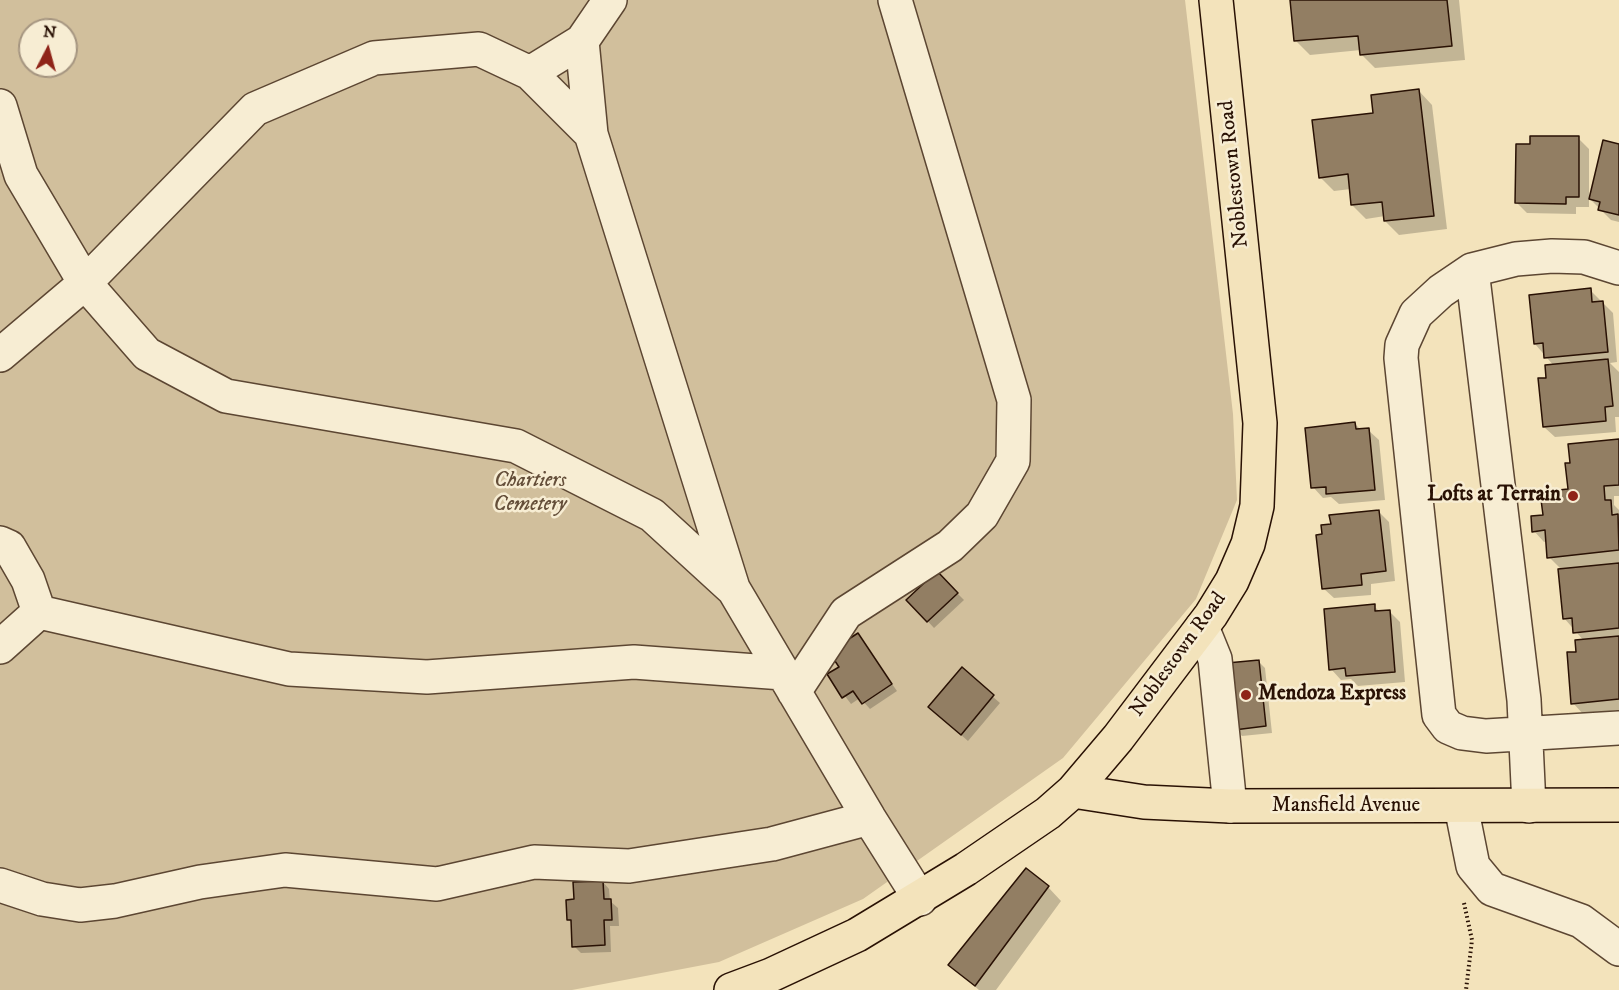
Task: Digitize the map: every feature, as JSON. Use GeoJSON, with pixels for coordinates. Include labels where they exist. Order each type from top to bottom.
{"type":"FeatureCollection","features":[{"type":"Feature","properties":{"kind":"main road","name":"Noblestown Road"},"geometry":{"type":"LineString","coordinates":[[731,990],[769,983],[920,898],[1016,836],[1073,791],[1118,738],[1202,627],[1232,581],[1248,544],[1257,506],[1260,465],[1253,336],[1216,0]]}},
{"type":"Feature","properties":{"kind":"main road","name":"Mansfield Avenue"},"geometry":{"type":"LineString","coordinates":[[1073,791],[1144,802],[1230,806],[1619,805]]}},
{"type":"Feature","properties":{"kind":"lane"},"geometry":{"type":"LineString","coordinates":[[530,73],[582,41],[610,0]]}},
{"type":"Feature","properties":{"kind":"lane"},"geometry":{"type":"LineString","coordinates":[[789,682],[846,613],[950,546],[982,515],[1013,462],[1014,400],[895,0]]}},
{"type":"Feature","properties":{"kind":"lane"},"geometry":{"type":"LineString","coordinates":[[582,41],[591,134],[734,590],[869,818],[920,898]]}},
{"type":"Feature","properties":{"kind":"lane"},"geometry":{"type":"LineString","coordinates":[[0,355],[85,283],[255,110],[374,58],[479,49],[530,73],[591,134]]}},
{"type":"Feature","properties":{"kind":"lane"},"geometry":{"type":"LineString","coordinates":[[0,106],[7,153],[85,283],[147,354],[226,396],[516,447],[652,514],[734,590]]}},
{"type":"Feature","properties":{"kind":"lane"},"geometry":{"type":"LineString","coordinates":[[1619,268],[1584,257],[1552,256],[1516,260],[1472,270],[1441,291],[1416,314],[1402,345],[1439,715],[1448,727],[1462,734],[1486,736],[1619,728]]}},
{"type":"Feature","properties":{"kind":"lane"},"geometry":{"type":"LineString","coordinates":[[1472,270],[1524,700],[1529,806]]}},
{"type":"Feature","properties":{"kind":"lane"},"geometry":{"type":"LineString","coordinates":[[0,543],[9,548],[28,580],[39,612]]}},
{"type":"Feature","properties":{"kind":"lane"},"geometry":{"type":"LineString","coordinates":[[39,612],[289,669],[427,677],[634,663],[789,682]]}},
{"type":"Feature","properties":{"kind":"lane"},"geometry":{"type":"LineString","coordinates":[[0,647],[39,612]]}},
{"type":"Feature","properties":{"kind":"lane"},"geometry":{"type":"LineString","coordinates":[[1202,627],[1215,659],[1230,806]]}},
{"type":"Feature","properties":{"kind":"lane"},"geometry":{"type":"LineString","coordinates":[[1461,806],[1473,866],[1492,889],[1581,921],[1619,949]]}},
{"type":"Feature","properties":{"kind":"lane"},"geometry":{"type":"LineString","coordinates":[[0,885],[42,899],[80,905],[115,901],[200,882],[285,870],[437,884],[534,862],[629,866],[761,846],[869,818]]}},
{"type":"Feature","properties":{"kind":"green space","name":"Chartiers Cemetery"},"geometry":{"type":"Polygon","coordinates":[[[0,0],[1185,0],[1233,414],[1237,500],[1196,599],[1063,758],[863,899],[719,962],[572,990],[0,990],[0,0]]]}},
{"type":"Feature","properties":{"kind":"building"},"geometry":{"type":"Polygon","coordinates":[[[1290,0],[1447,0],[1452,46],[1360,55],[1358,36],[1294,41],[1290,0]]]}},
{"type":"Feature","properties":{"kind":"building"},"geometry":{"type":"Polygon","coordinates":[[[1419,89],[1434,216],[1384,221],[1382,202],[1351,205],[1348,174],[1319,178],[1312,120],[1373,113],[1371,95],[1419,89]]]}},
{"type":"Feature","properties":{"kind":"building"},"geometry":{"type":"Polygon","coordinates":[[[1530,136],[1579,136],[1579,197],[1566,197],[1566,204],[1515,203],[1516,144],[1530,144],[1530,136]]]}},
{"type":"Feature","properties":{"kind":"building"},"geometry":{"type":"Polygon","coordinates":[[[1603,140],[1619,144],[1619,215],[1598,210],[1600,202],[1589,199],[1603,140]]]}},
{"type":"Feature","properties":{"kind":"building"},"geometry":{"type":"Polygon","coordinates":[[[1591,288],[1592,302],[1603,301],[1608,352],[1544,358],[1543,343],[1534,344],[1529,295],[1591,288]]]}},
{"type":"Feature","properties":{"kind":"building"},"geometry":{"type":"Polygon","coordinates":[[[1608,359],[1613,406],[1605,407],[1606,421],[1543,427],[1538,378],[1546,378],[1545,365],[1608,359]]]}},
{"type":"Feature","properties":{"kind":"building"},"geometry":{"type":"Polygon","coordinates":[[[1355,422],[1356,429],[1369,428],[1375,490],[1326,494],[1326,487],[1311,488],[1305,428],[1355,422]]]}},
{"type":"Feature","properties":{"kind":"building","name":"Lofts at Terrain"},"geometry":{"type":"Polygon","coordinates":[[[1619,439],[1619,485],[1604,486],[1605,500],[1611,500],[1612,515],[1618,514],[1619,550],[1547,558],[1545,530],[1532,532],[1531,516],[1543,515],[1540,492],[1568,489],[1565,463],[1570,463],[1568,444],[1619,439]]]}},
{"type":"Feature","properties":{"kind":"building"},"geometry":{"type":"Polygon","coordinates":[[[1379,510],[1386,571],[1361,574],[1362,585],[1322,589],[1316,535],[1322,534],[1321,525],[1331,524],[1329,515],[1379,510]]]}},
{"type":"Feature","properties":{"kind":"building"},"geometry":{"type":"Polygon","coordinates":[[[1619,563],[1619,628],[1573,633],[1572,618],[1563,619],[1558,569],[1619,563]]]}},
{"type":"Feature","properties":{"kind":"building"},"geometry":{"type":"Polygon","coordinates":[[[937,571],[958,593],[927,622],[906,600],[937,571]]]}},
{"type":"Feature","properties":{"kind":"building"},"geometry":{"type":"Polygon","coordinates":[[[1375,604],[1375,611],[1390,610],[1395,672],[1346,676],[1345,668],[1329,670],[1324,609],[1375,604]]]}},
{"type":"Feature","properties":{"kind":"building"},"geometry":{"type":"Polygon","coordinates":[[[858,633],[892,684],[862,704],[853,691],[842,698],[827,674],[839,667],[829,652],[858,633]]]}},
{"type":"Feature","properties":{"kind":"building"},"geometry":{"type":"Polygon","coordinates":[[[1619,636],[1619,699],[1571,704],[1567,652],[1576,652],[1575,640],[1619,636]]]}},
{"type":"Feature","properties":{"kind":"building","name":"Mendoza Express"},"geometry":{"type":"Polygon","coordinates":[[[1259,660],[1266,726],[1234,730],[1227,663],[1259,660]]]}},
{"type":"Feature","properties":{"kind":"building"},"geometry":{"type":"Polygon","coordinates":[[[962,667],[994,695],[961,735],[928,707],[962,667]]]}},
{"type":"Feature","properties":{"kind":"building"},"geometry":{"type":"Polygon","coordinates":[[[1026,868],[1049,886],[975,986],[948,965],[1026,868]]]}},
{"type":"Feature","properties":{"kind":"building"},"geometry":{"type":"Polygon","coordinates":[[[603,881],[604,899],[611,899],[612,920],[604,920],[605,945],[572,947],[571,920],[567,920],[566,900],[574,899],[573,882],[603,881]]]}},
{"type":"Feature","properties":{"kind":"place","name":"Lofts at Terrain"},"geometry":{"type":"Point","coordinates":[1573,496]}},
{"type":"Feature","properties":{"kind":"place","name":"Mendoza Express"},"geometry":{"type":"Point","coordinates":[1246,695]}}]}
